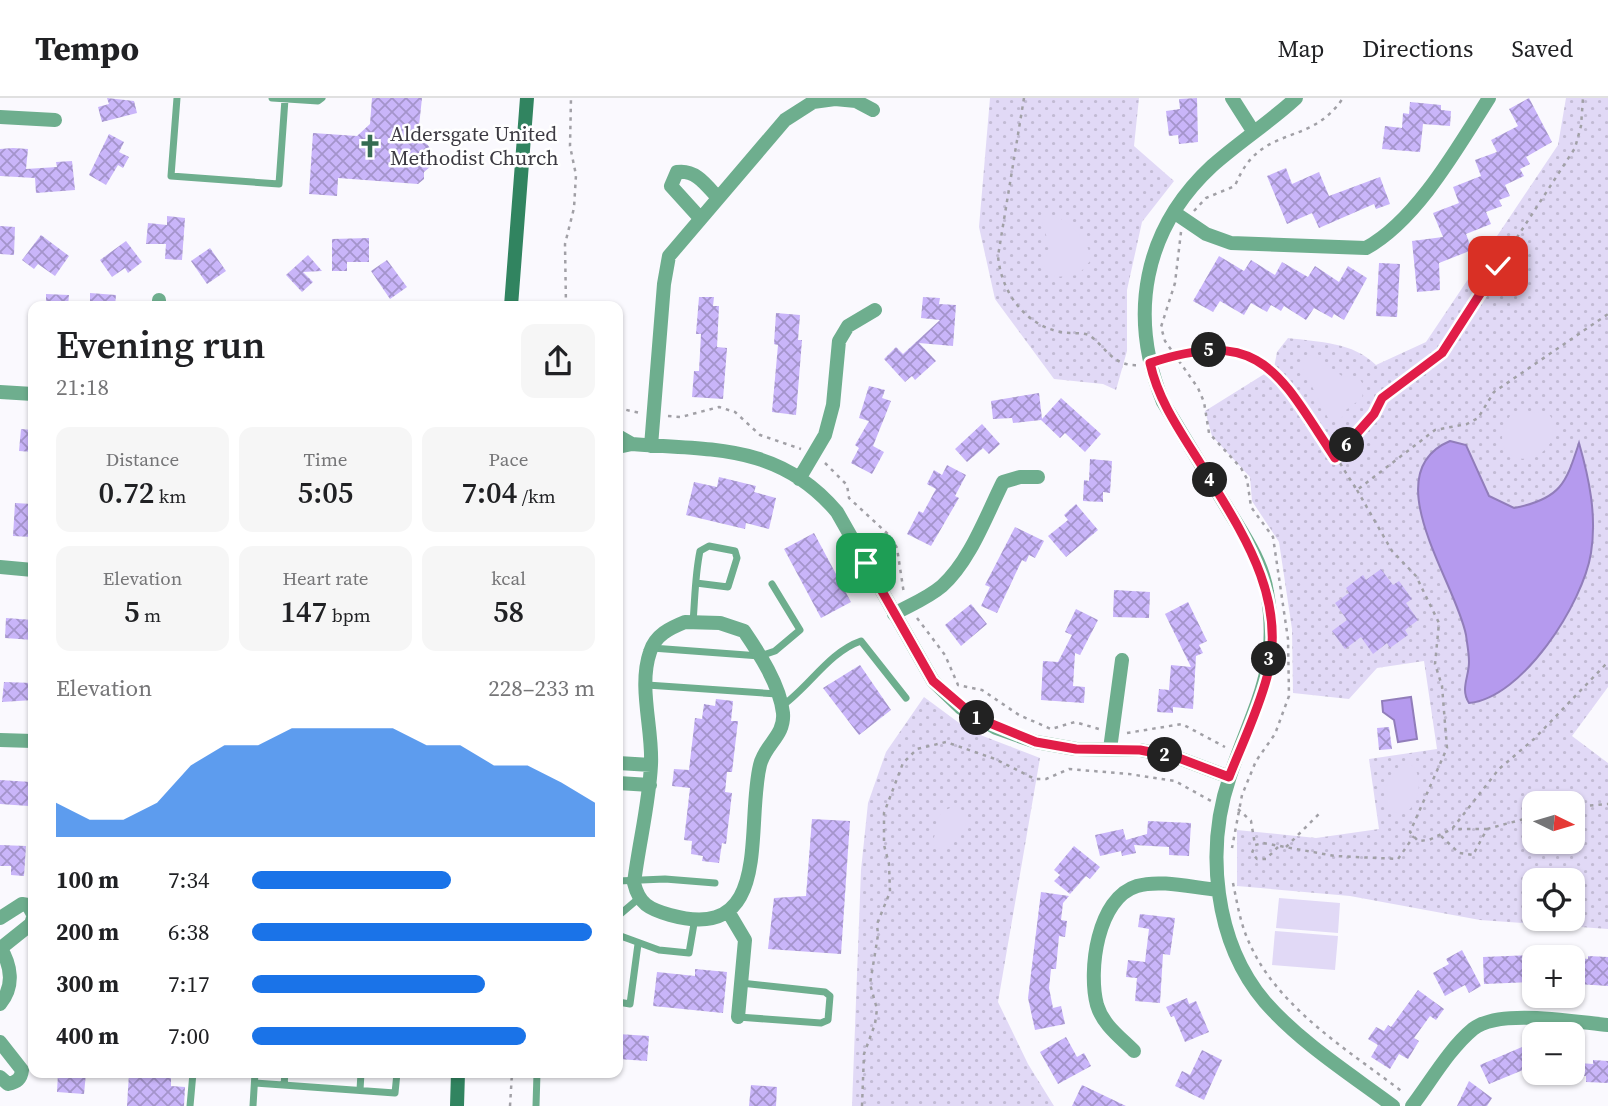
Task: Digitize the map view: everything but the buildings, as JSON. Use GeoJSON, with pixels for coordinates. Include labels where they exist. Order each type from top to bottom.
{"type":"FeatureCollection","features":[{"type":"Feature","properties":{"kind":"main road"},"geometry":{"type":"LineString","coordinates":[[511,301],[527,98]]}},
{"type":"Feature","properties":{"kind":"main road"},"geometry":{"type":"LineString","coordinates":[[456,1104],[458,1078]]}},
{"type":"Feature","properties":{"kind":"street"},"geometry":{"type":"LineString","coordinates":[[1232,98],[1253,131]]}},
{"type":"Feature","properties":{"kind":"street"},"geometry":{"type":"LineString","coordinates":[[1296,98],[1253,131],[1191,187],[1163,232],[1146,279],[1143,324],[1150,363],[1163,402],[1250,547],[1267,590],[1271,642],[1268,675],[1229,777],[1219,824],[1218,890],[1233,947],[1247,977],[1266,1002],[1303,1038],[1393,1106]]}},
{"type":"Feature","properties":{"kind":"street"},"geometry":{"type":"LineString","coordinates":[[1175,212],[1206,234],[1231,243],[1366,248],[1382,239],[1415,205],[1489,98]]}},
{"type":"Feature","properties":{"kind":"street"},"geometry":{"type":"LineString","coordinates":[[651,446],[664,284],[669,256],[785,120],[813,102],[835,99],[856,102],[873,110]]}},
{"type":"Feature","properties":{"kind":"street"},"geometry":{"type":"LineString","coordinates":[[0,117],[55,120]]}},
{"type":"Feature","properties":{"kind":"street"},"geometry":{"type":"LineString","coordinates":[[700,218],[671,186],[677,172],[684,171],[696,176],[718,198]]}},
{"type":"Feature","properties":{"kind":"street"},"geometry":{"type":"LineString","coordinates":[[799,479],[825,435],[833,405],[839,341],[848,326],[875,310]]}},
{"type":"Feature","properties":{"kind":"street"},"geometry":{"type":"LineString","coordinates":[[0,392],[28,394]]}},
{"type":"Feature","properties":{"kind":"street"},"geometry":{"type":"LineString","coordinates":[[625,446],[747,454],[781,466],[823,495],[837,512],[933,681],[975,717],[1036,742],[1076,749],[1110,749],[1176,757],[1229,777]]}},
{"type":"Feature","properties":{"kind":"street"},"geometry":{"type":"LineString","coordinates":[[894,614],[939,589],[949,579],[1003,482],[1020,477],[1038,477]]}},
{"type":"Feature","properties":{"kind":"street"},"geometry":{"type":"LineString","coordinates":[[0,567],[28,570]]}},
{"type":"Feature","properties":{"kind":"street"},"geometry":{"type":"LineString","coordinates":[[685,622],[720,623],[744,631],[760,656],[779,700],[783,729],[760,761],[745,891],[729,913],[719,917],[685,919],[652,910],[638,899],[634,883],[651,765],[652,736],[646,668],[651,648],[664,631],[685,622]]}},
{"type":"Feature","properties":{"kind":"street"},"geometry":{"type":"LineString","coordinates":[[1110,749],[1122,660]]}},
{"type":"Feature","properties":{"kind":"street"},"geometry":{"type":"LineString","coordinates":[[0,740],[28,741]]}},
{"type":"Feature","properties":{"kind":"street"},"geometry":{"type":"LineString","coordinates":[[623,763],[651,765]]}},
{"type":"Feature","properties":{"kind":"street"},"geometry":{"type":"LineString","coordinates":[[623,783],[649,785]]}},
{"type":"Feature","properties":{"kind":"street"},"geometry":{"type":"LineString","coordinates":[[1134,1051],[1106,1024],[1098,1006],[1095,967],[1106,911],[1114,900],[1138,886],[1218,890]]}},
{"type":"Feature","properties":{"kind":"street"},"geometry":{"type":"LineString","coordinates":[[0,918],[22,904],[28,905]]}},
{"type":"Feature","properties":{"kind":"street"},"geometry":{"type":"LineString","coordinates":[[729,913],[745,940],[738,1017]]}},
{"type":"Feature","properties":{"kind":"street"},"geometry":{"type":"LineString","coordinates":[[0,1004],[10,986],[8,962],[1,947],[28,926]]}},
{"type":"Feature","properties":{"kind":"street"},"geometry":{"type":"LineString","coordinates":[[1412,1106],[1459,1044],[1483,1023],[1529,1019],[1608,1025]]}},
{"type":"Feature","properties":{"kind":"street"},"geometry":{"type":"LineString","coordinates":[[0,1042],[22,1070],[22,1075],[14,1083],[8,1084],[0,1077]]}},
{"type":"Feature","properties":{"kind":"lane"},"geometry":{"type":"LineString","coordinates":[[177,98],[171,176],[279,184],[285,99]]}},
{"type":"Feature","properties":{"kind":"lane"},"geometry":{"type":"LineString","coordinates":[[272,98],[318,101],[322,98]]}},
{"type":"Feature","properties":{"kind":"lane"},"geometry":{"type":"LineString","coordinates":[[693,622],[696,583],[700,551],[704,547],[735,551],[737,558],[728,587],[696,583]]}},
{"type":"Feature","properties":{"kind":"lane"},"geometry":{"type":"LineString","coordinates":[[651,648],[760,656],[775,651],[800,630],[772,584]]}},
{"type":"Feature","properties":{"kind":"lane"},"geometry":{"type":"LineString","coordinates":[[647,685],[779,700],[799,694],[826,665],[861,641],[906,698]]}},
{"type":"Feature","properties":{"kind":"lane"},"geometry":{"type":"LineString","coordinates":[[623,882],[665,879],[715,883]]}},
{"type":"Feature","properties":{"kind":"lane"},"geometry":{"type":"LineString","coordinates":[[623,912],[638,899]]}},
{"type":"Feature","properties":{"kind":"lane"},"geometry":{"type":"LineString","coordinates":[[623,938],[659,950],[689,953],[695,918]]}},
{"type":"Feature","properties":{"kind":"lane"},"geometry":{"type":"LineString","coordinates":[[623,1003],[629,1004],[638,944]]}},
{"type":"Feature","properties":{"kind":"lane"},"geometry":{"type":"LineString","coordinates":[[738,1017],[821,1023],[828,1020],[830,996],[825,992],[741,983]]}},
{"type":"Feature","properties":{"kind":"lane"},"geometry":{"type":"LineString","coordinates":[[190,1106],[192,1078]]}},
{"type":"Feature","properties":{"kind":"lane"},"geometry":{"type":"LineString","coordinates":[[253,1106],[256,1078]]}},
{"type":"Feature","properties":{"kind":"lane"},"geometry":{"type":"LineString","coordinates":[[284,1085],[285,1078]]}},
{"type":"Feature","properties":{"kind":"lane"},"geometry":{"type":"LineString","coordinates":[[360,1090],[361,1078]]}},
{"type":"Feature","properties":{"kind":"lane"},"geometry":{"type":"LineString","coordinates":[[255,1083],[395,1093],[396,1078]]}},
{"type":"Feature","properties":{"kind":"lane"},"geometry":{"type":"LineString","coordinates":[[536,1106],[537,1078]]}},
{"type":"Feature","properties":{"kind":"path"},"geometry":{"type":"LineString","coordinates":[[566,301],[565,244],[573,208],[576,174],[570,146],[571,98]]}},
{"type":"Feature","properties":{"kind":"path"},"geometry":{"type":"LineString","coordinates":[[1024,98],[998,257],[999,276],[1007,295],[1045,326],[1061,332],[1089,335],[1112,359],[1125,364],[1150,363],[1175,355],[1222,349],[1264,363],[1287,385],[1357,490],[1392,551],[1416,576],[1439,623],[1435,664],[1442,687],[1447,748],[1410,832],[1418,841],[1441,836],[1452,829],[1499,769],[1608,662]]}},
{"type":"Feature","properties":{"kind":"path"},"geometry":{"type":"LineString","coordinates":[[1335,458],[1374,414],[1382,398],[1442,353],[1575,148],[1583,98]]}},
{"type":"Feature","properties":{"kind":"path"},"geometry":{"type":"LineString","coordinates":[[1357,490],[1435,430],[1467,424],[1478,418],[1494,393],[1608,314]]}},
{"type":"Feature","properties":{"kind":"path"},"geometry":{"type":"LineString","coordinates":[[862,1106],[864,1054],[876,1024],[877,1009],[870,984],[878,935],[877,924],[890,892],[883,822],[895,777],[903,762],[917,749],[946,742],[995,759],[1035,779],[1046,779],[1069,769],[1155,778]]}},
{"type":"Feature","properties":{"kind":"path"},"geometry":{"type":"LineString","coordinates":[[1586,806],[1608,804]]}},
{"type":"Feature","properties":{"kind":"path"},"geometry":{"type":"LineString","coordinates":[[1285,848],[1321,812]]}},
{"type":"Feature","properties":{"kind":"path"},"geometry":{"type":"LineString","coordinates":[[1452,829],[1481,826],[1487,829],[1522,820]]}},
{"type":"Feature","properties":{"kind":"path"},"geometry":{"type":"LineString","coordinates":[[1441,836],[1459,853],[1474,855],[1487,829]]}},
{"type":"Feature","properties":{"kind":"path"},"geometry":{"type":"LineString","coordinates":[[1278,847],[1266,859],[1257,859],[1252,853],[1259,843],[1390,860],[1398,859],[1414,836]]}},
{"type":"Feature","properties":{"kind":"path"},"geometry":{"type":"LineString","coordinates":[[510,1106],[512,1078]]}},
{"type":"Feature","properties":{"kind":"shaded area"},"geometry":{"type":"Polygon","coordinates":[[[990,98],[1139,98],[1134,146],[1174,181],[1142,222],[1127,290],[1127,351],[1116,390],[1103,384],[1054,379],[995,299],[979,227],[990,98]]]}},
{"type":"Feature","properties":{"kind":"shaded area"},"geometry":{"type":"Polygon","coordinates":[[[1566,98],[1608,98],[1608,687],[1572,736],[1608,763],[1608,929],[1585,927],[1585,868],[1522,868],[1522,923],[1480,920],[1350,896],[1237,886],[1237,830],[1316,838],[1379,829],[1369,759],[1437,749],[1424,661],[1377,668],[1349,699],[1293,693],[1292,629],[1279,542],[1252,501],[1250,477],[1212,436],[1205,411],[1274,368],[1277,352],[1288,338],[1346,347],[1367,357],[1376,365],[1426,342],[1558,145],[1566,98]]]}},
{"type":"Feature","properties":{"kind":"shaded area"},"geometry":{"type":"Polygon","coordinates":[[[1046,215],[1068,224],[1086,245],[1091,260],[1078,275],[1056,277],[1046,271],[1044,263],[1050,246],[1042,224],[1046,215]]]}},
{"type":"Feature","properties":{"kind":"shaded area"},"geometry":{"type":"Polygon","coordinates":[[[1312,355],[1342,376],[1359,378],[1364,386],[1362,398],[1346,410],[1339,423],[1329,420],[1303,369],[1303,359],[1312,355]]]}},
{"type":"Feature","properties":{"kind":"shaded area"},"geometry":{"type":"Polygon","coordinates":[[[1523,411],[1549,414],[1557,427],[1550,444],[1540,454],[1517,458],[1508,453],[1503,444],[1503,431],[1510,416],[1523,411]]]}},
{"type":"Feature","properties":{"kind":"shaded area"},"geometry":{"type":"Polygon","coordinates":[[[1450,441],[1466,445],[1489,496],[1514,508],[1542,500],[1559,487],[1570,469],[1579,443],[1589,483],[1592,511],[1593,539],[1586,574],[1563,621],[1529,667],[1510,684],[1489,697],[1469,703],[1465,693],[1469,662],[1466,635],[1426,530],[1419,502],[1419,477],[1428,456],[1450,441]]]}},
{"type":"Feature","properties":{"kind":"shaded area"},"geometry":{"type":"Polygon","coordinates":[[[924,697],[970,731],[1040,758],[998,1002],[1028,1064],[1054,1106],[852,1106],[861,870],[868,803],[886,752],[924,697]]]}},
{"type":"Feature","properties":{"kind":"shaded area"},"geometry":{"type":"Polygon","coordinates":[[[1411,697],[1417,739],[1398,742],[1394,720],[1383,712],[1382,701],[1411,697]]]}},
{"type":"Feature","properties":{"kind":"shaded area"},"geometry":{"type":"Polygon","coordinates":[[[1409,763],[1415,769],[1419,789],[1412,807],[1405,812],[1396,813],[1386,807],[1384,789],[1400,765],[1409,763]]]}},
{"type":"Feature","properties":{"kind":"shaded area"},"geometry":{"type":"Polygon","coordinates":[[[956,806],[965,812],[966,828],[957,836],[952,847],[937,849],[934,839],[939,816],[943,811],[956,806]]]}},
{"type":"Feature","properties":{"kind":"shaded area"},"geometry":{"type":"Polygon","coordinates":[[[1279,898],[1340,903],[1338,933],[1276,928],[1279,898]]]}},
{"type":"Feature","properties":{"kind":"shaded area"},"geometry":{"type":"Polygon","coordinates":[[[1275,931],[1338,936],[1335,970],[1272,965],[1275,931]]]}},
{"type":"Feature","properties":{"kind":"place","name":"Aldersgate United Methodist Church"},"geometry":{"type":"Point","coordinates":[370,146]}},
{"type":"Feature","properties":{"kind":"route"},"geometry":{"type":"LineString","coordinates":[[866,563],[933,681],[961,708],[975,717],[996,728],[1052,746],[1140,750],[1176,757],[1229,777],[1268,675],[1271,642],[1267,590],[1261,568],[1250,547],[1163,402],[1150,363],[1175,355],[1222,349],[1250,356],[1264,363],[1280,377],[1300,403],[1335,458],[1374,414],[1382,398],[1394,387],[1430,365],[1442,353],[1498,266]]}}]}
